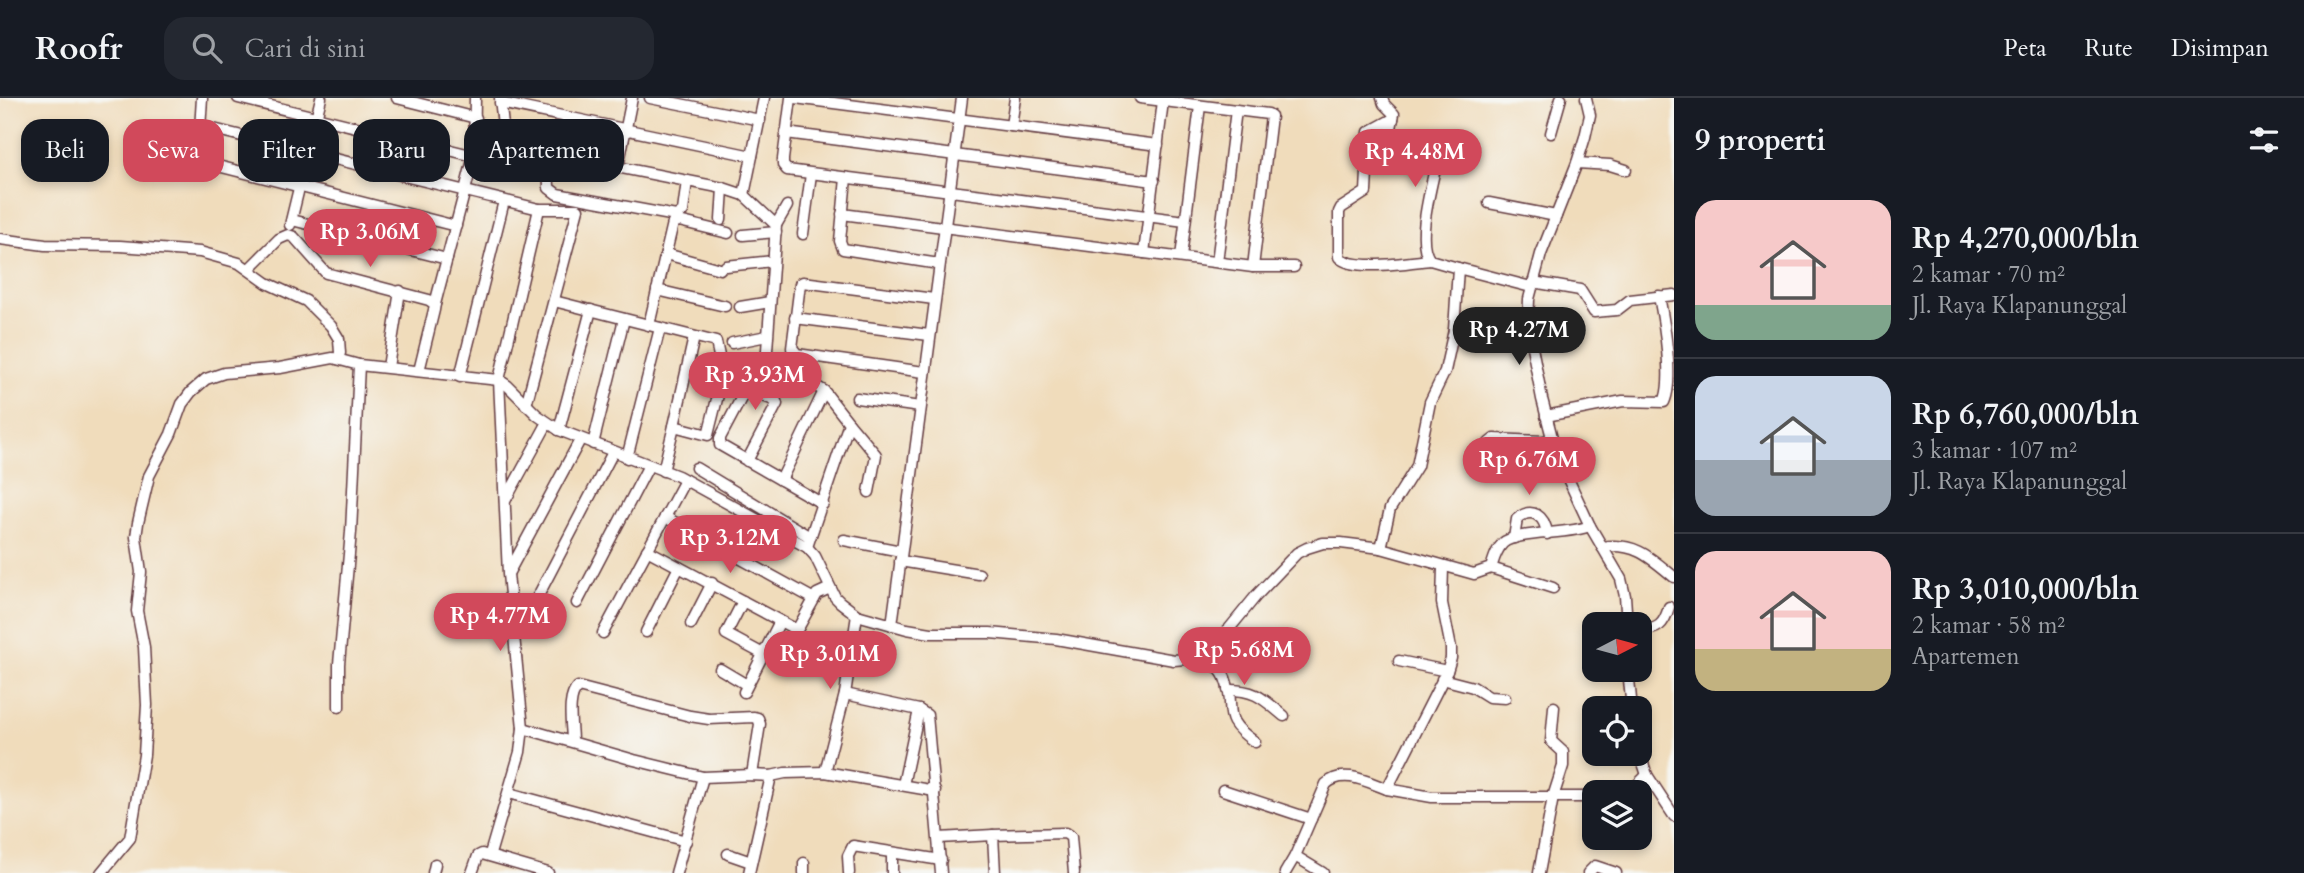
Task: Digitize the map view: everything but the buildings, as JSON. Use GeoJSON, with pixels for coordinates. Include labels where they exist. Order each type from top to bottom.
{"type":"FeatureCollection","features":[{"type":"Feature","properties":{"kind":"street"},"geometry":{"type":"LineString","coordinates":[[201,119],[202,98]]}},
{"type":"Feature","properties":{"kind":"street"},"geometry":{"type":"LineString","coordinates":[[237,98],[464,154]]}},
{"type":"Feature","properties":{"kind":"street"},"geometry":{"type":"LineString","coordinates":[[316,118],[321,98]]}},
{"type":"Feature","properties":{"kind":"street"},"geometry":{"type":"LineString","coordinates":[[397,98],[476,118],[475,98]]}},
{"type":"Feature","properties":{"kind":"street"},"geometry":{"type":"LineString","coordinates":[[624,139],[632,98]]}},
{"type":"Feature","properties":{"kind":"street"},"geometry":{"type":"LineString","coordinates":[[650,98],[760,120]]}},
{"type":"Feature","properties":{"kind":"street"},"geometry":{"type":"LineString","coordinates":[[744,195],[764,98]]}},
{"type":"Feature","properties":{"kind":"street"},"geometry":{"type":"LineString","coordinates":[[1158,145],[793,98],[783,159],[784,168],[791,171],[1185,221]]}},
{"type":"Feature","properties":{"kind":"street"},"geometry":{"type":"LineString","coordinates":[[892,625],[962,98]]}},
{"type":"Feature","properties":{"kind":"street"},"geometry":{"type":"LineString","coordinates":[[1011,126],[1015,98]]}},
{"type":"Feature","properties":{"kind":"street"},"geometry":{"type":"LineString","coordinates":[[1141,98],[1178,100],[1200,106],[1215,103],[1236,110],[1268,114],[1271,119],[1253,267]]}},
{"type":"Feature","properties":{"kind":"street"},"geometry":{"type":"LineString","coordinates":[[1250,112],[1252,98]]}},
{"type":"Feature","properties":{"kind":"street"},"geometry":{"type":"LineString","coordinates":[[1382,98],[1384,104],[1392,110],[1391,128],[1394,134],[1421,139],[1439,148],[1424,239],[1424,252],[1430,260]]}},
{"type":"Feature","properties":{"kind":"street"},"geometry":{"type":"LineString","coordinates":[[1551,132],[1561,98]]}},
{"type":"Feature","properties":{"kind":"street"},"geometry":{"type":"LineString","coordinates":[[1586,98],[1590,115],[1577,163],[1532,285],[1528,326],[1546,416],[1563,472],[1621,579],[1626,612]]}},
{"type":"Feature","properties":{"kind":"street"},"geometry":{"type":"LineString","coordinates":[[502,119],[500,101],[752,156]]}},
{"type":"Feature","properties":{"kind":"street"},"geometry":{"type":"LineString","coordinates":[[1144,253],[1163,101]]}},
{"type":"Feature","properties":{"kind":"street"},"geometry":{"type":"LineString","coordinates":[[1181,257],[1200,106]]}},
{"type":"Feature","properties":{"kind":"street"},"geometry":{"type":"LineString","coordinates":[[1217,262],[1236,110]]}},
{"type":"Feature","properties":{"kind":"street"},"geometry":{"type":"LineString","coordinates":[[1393,119],[1373,127],[1369,132],[1366,192],[1340,208],[1339,257],[1349,263],[1371,265],[1430,260],[1532,285],[1580,290],[1594,312],[1617,310],[1628,300],[1674,295]]}},
{"type":"Feature","properties":{"kind":"street"},"geometry":{"type":"LineString","coordinates":[[786,133],[1154,181]]}},
{"type":"Feature","properties":{"kind":"street"},"geometry":{"type":"LineString","coordinates":[[339,160],[539,209],[579,209],[526,405]]}},
{"type":"Feature","properties":{"kind":"street"},"geometry":{"type":"LineString","coordinates":[[1577,163],[1610,165],[1626,170]]}},
{"type":"Feature","properties":{"kind":"street"},"geometry":{"type":"LineString","coordinates":[[224,168],[456,226]]}},
{"type":"Feature","properties":{"kind":"street"},"geometry":{"type":"LineString","coordinates":[[624,168],[723,188],[744,195],[776,228]]}},
{"type":"Feature","properties":{"kind":"street"},"geometry":{"type":"LineString","coordinates":[[803,234],[811,174]]}},
{"type":"Feature","properties":{"kind":"street"},"geometry":{"type":"LineString","coordinates":[[846,178],[840,241],[843,250],[939,264]]}},
{"type":"Feature","properties":{"kind":"street"},"geometry":{"type":"LineString","coordinates":[[549,182],[549,188],[557,194],[676,216],[683,211],[687,181]]}},
{"type":"Feature","properties":{"kind":"street"},"geometry":{"type":"LineString","coordinates":[[288,235],[300,182]]}},
{"type":"Feature","properties":{"kind":"street"},"geometry":{"type":"LineString","coordinates":[[419,370],[467,182]]}},
{"type":"Feature","properties":{"kind":"street"},"geometry":{"type":"LineString","coordinates":[[721,220],[723,188]]}},
{"type":"Feature","properties":{"kind":"street"},"geometry":{"type":"LineString","coordinates":[[460,377],[504,201]]}},
{"type":"Feature","properties":{"kind":"street"},"geometry":{"type":"LineString","coordinates":[[1489,203],[1556,216]]}},
{"type":"Feature","properties":{"kind":"street"},"geometry":{"type":"LineString","coordinates":[[750,216],[754,204]]}},
{"type":"Feature","properties":{"kind":"street"},"geometry":{"type":"LineString","coordinates":[[787,205],[776,228],[766,364],[801,377],[824,391],[876,455],[869,492]]}},
{"type":"Feature","properties":{"kind":"street"},"geometry":{"type":"LineString","coordinates":[[490,854],[520,752],[523,728],[508,574],[499,380],[539,209]]}},
{"type":"Feature","properties":{"kind":"street"},"geometry":{"type":"LineString","coordinates":[[842,214],[1253,267],[1294,267]]}},
{"type":"Feature","properties":{"kind":"street"},"geometry":{"type":"LineString","coordinates":[[292,220],[447,259]]}},
{"type":"Feature","properties":{"kind":"street"},"geometry":{"type":"LineString","coordinates":[[627,458],[654,327],[657,290],[673,223],[679,221],[728,233]]}},
{"type":"Feature","properties":{"kind":"street"},"geometry":{"type":"LineString","coordinates":[[743,235],[776,228]]}},
{"type":"Feature","properties":{"kind":"street"},"geometry":{"type":"LineString","coordinates":[[249,270],[279,239],[288,235],[294,237],[326,273],[400,291],[435,304]]}},
{"type":"Feature","properties":{"kind":"street"},"geometry":{"type":"LineString","coordinates":[[0,239],[45,245],[141,247],[200,252],[239,263],[267,283],[306,301],[331,326],[339,339],[338,359]]}},
{"type":"Feature","properties":{"kind":"street"},"geometry":{"type":"LineString","coordinates":[[666,254],[723,267],[773,261]]}},
{"type":"Feature","properties":{"kind":"street"},"geometry":{"type":"LineString","coordinates":[[1381,548],[1390,509],[1407,485],[1419,460],[1430,402],[1445,371],[1454,330],[1458,268]]}},
{"type":"Feature","properties":{"kind":"street"},"geometry":{"type":"LineString","coordinates":[[925,372],[797,354],[792,348],[795,318],[800,284],[803,282],[934,299]]}},
{"type":"Feature","properties":{"kind":"street"},"geometry":{"type":"LineString","coordinates":[[657,290],[724,306]]}},
{"type":"Feature","properties":{"kind":"street"},"geometry":{"type":"LineString","coordinates":[[388,367],[400,291]]}},
{"type":"Feature","properties":{"kind":"street"},"geometry":{"type":"LineString","coordinates":[[1546,416],[1623,401],[1664,402],[1671,386],[1672,357],[1660,296]]}},
{"type":"Feature","properties":{"kind":"street"},"geometry":{"type":"LineString","coordinates":[[554,301],[716,342],[723,375],[708,435],[674,426]]}},
{"type":"Feature","properties":{"kind":"street"},"geometry":{"type":"LineString","coordinates":[[740,307],[770,302]]}},
{"type":"Feature","properties":{"kind":"street"},"geometry":{"type":"LineString","coordinates":[[559,430],[590,310]]}},
{"type":"Feature","properties":{"kind":"street"},"geometry":{"type":"LineString","coordinates":[[795,318],[929,335]]}},
{"type":"Feature","properties":{"kind":"street"},"geometry":{"type":"LineString","coordinates":[[593,444],[624,319]]}},
{"type":"Feature","properties":{"kind":"street"},"geometry":{"type":"LineString","coordinates":[[1454,330],[1528,326]]}},
{"type":"Feature","properties":{"kind":"street"},"geometry":{"type":"LineString","coordinates":[[663,471],[694,337]]}},
{"type":"Feature","properties":{"kind":"street"},"geometry":{"type":"LineString","coordinates":[[732,343],[767,337]]}},
{"type":"Feature","properties":{"kind":"street"},"geometry":{"type":"LineString","coordinates":[[101,873],[130,838],[145,755],[146,692],[144,647],[137,611],[141,572],[136,537],[149,476],[171,435],[182,404],[197,385],[206,379],[224,373],[280,368],[333,358],[359,365],[499,380],[547,424],[580,440],[685,480],[808,542]]}},
{"type":"Feature","properties":{"kind":"street"},"geometry":{"type":"LineString","coordinates":[[338,707],[339,664],[351,532],[359,365]]}},
{"type":"Feature","properties":{"kind":"street"},"geometry":{"type":"LineString","coordinates":[[747,461],[776,402],[746,389],[719,443],[747,461],[823,505]]}},
{"type":"Feature","properties":{"kind":"street"},"geometry":{"type":"LineString","coordinates":[[781,480],[824,391]]}},
{"type":"Feature","properties":{"kind":"street"},"geometry":{"type":"LineString","coordinates":[[856,398],[920,407]]}},
{"type":"Feature","properties":{"kind":"street"},"geometry":{"type":"LineString","coordinates":[[808,542],[823,505],[849,423]]}},
{"type":"Feature","properties":{"kind":"street"},"geometry":{"type":"LineString","coordinates":[[505,501],[547,424]]}},
{"type":"Feature","properties":{"kind":"street"},"geometry":{"type":"LineString","coordinates":[[1489,455],[1489,443],[1494,439],[1552,439]]}},
{"type":"Feature","properties":{"kind":"street"},"geometry":{"type":"LineString","coordinates":[[508,574],[580,440]]}},
{"type":"Feature","properties":{"kind":"street"},"geometry":{"type":"LineString","coordinates":[[537,598],[613,452]]}},
{"type":"Feature","properties":{"kind":"street"},"geometry":{"type":"LineString","coordinates":[[577,603],[649,465]]}},
{"type":"Feature","properties":{"kind":"street"},"geometry":{"type":"LineString","coordinates":[[696,468],[808,542],[830,588],[840,602],[857,615],[931,633],[990,633],[1056,639],[1174,660],[1206,657],[1255,596],[1297,553],[1323,543],[1381,548],[1474,574],[1491,568],[1553,587]]}},
{"type":"Feature","properties":{"kind":"street"},"geometry":{"type":"LineString","coordinates":[[603,633],[685,480]]}},
{"type":"Feature","properties":{"kind":"street"},"geometry":{"type":"LineString","coordinates":[[1514,538],[1517,519],[1528,513],[1534,513],[1543,519],[1547,534]]}},
{"type":"Feature","properties":{"kind":"street"},"geometry":{"type":"LineString","coordinates":[[664,517],[814,599]]}},
{"type":"Feature","properties":{"kind":"street"},"geometry":{"type":"LineString","coordinates":[[1491,568],[1503,543],[1514,538],[1590,526]]}},
{"type":"Feature","properties":{"kind":"street"},"geometry":{"type":"LineString","coordinates":[[844,540],[979,574]]}},
{"type":"Feature","properties":{"kind":"street"},"geometry":{"type":"LineString","coordinates":[[1602,547],[1627,546],[1640,552],[1674,577]]}},
{"type":"Feature","properties":{"kind":"street"},"geometry":{"type":"LineString","coordinates":[[647,550],[797,630],[817,594],[830,588]]}},
{"type":"Feature","properties":{"kind":"street"},"geometry":{"type":"LineString","coordinates":[[646,632],[679,567]]}},
{"type":"Feature","properties":{"kind":"street"},"geometry":{"type":"LineString","coordinates":[[1387,789],[1451,658],[1442,603],[1443,567]]}},
{"type":"Feature","properties":{"kind":"street"},"geometry":{"type":"LineString","coordinates":[[691,624],[712,583]]}},
{"type":"Feature","properties":{"kind":"street"},"geometry":{"type":"LineString","coordinates":[[743,601],[726,634],[764,654]]}},
{"type":"Feature","properties":{"kind":"street"},"geometry":{"type":"LineString","coordinates":[[1652,629],[1662,625],[1669,607]]}},
{"type":"Feature","properties":{"kind":"street"},"geometry":{"type":"LineString","coordinates":[[825,772],[845,694],[857,615]]}},
{"type":"Feature","properties":{"kind":"street"},"geometry":{"type":"LineString","coordinates":[[720,669],[746,689],[780,621]]}},
{"type":"Feature","properties":{"kind":"street"},"geometry":{"type":"LineString","coordinates":[[1206,657],[1222,671],[1233,722],[1237,729],[1255,742]]}},
{"type":"Feature","properties":{"kind":"street"},"geometry":{"type":"LineString","coordinates":[[1399,661],[1444,675],[1489,697],[1505,698]]}},
{"type":"Feature","properties":{"kind":"street"},"geometry":{"type":"LineString","coordinates":[[572,741],[572,701],[573,692],[578,687],[690,716],[709,719],[754,717],[758,718],[760,723],[752,775]]}},
{"type":"Feature","properties":{"kind":"street"},"geometry":{"type":"LineString","coordinates":[[1228,691],[1243,690],[1260,695],[1284,716]]}},
{"type":"Feature","properties":{"kind":"street"},"geometry":{"type":"LineString","coordinates":[[845,694],[919,710],[927,715],[941,873]]}},
{"type":"Feature","properties":{"kind":"street"},"geometry":{"type":"LineString","coordinates":[[1539,873],[1553,797],[1563,766],[1564,754],[1550,741],[1555,707]]}},
{"type":"Feature","properties":{"kind":"street"},"geometry":{"type":"LineString","coordinates":[[903,785],[919,710]]}},
{"type":"Feature","properties":{"kind":"street"},"geometry":{"type":"LineString","coordinates":[[523,728],[703,777],[825,772],[935,791]]}},
{"type":"Feature","properties":{"kind":"street"},"geometry":{"type":"LineString","coordinates":[[1644,766],[1674,816]]}},
{"type":"Feature","properties":{"kind":"street"},"geometry":{"type":"LineString","coordinates":[[1642,780],[1647,775]]}},
{"type":"Feature","properties":{"kind":"street"},"geometry":{"type":"LineString","coordinates":[[728,854],[750,868],[771,776]]}},
{"type":"Feature","properties":{"kind":"street"},"geometry":{"type":"LineString","coordinates":[[676,873],[703,777]]}},
{"type":"Feature","properties":{"kind":"street"},"geometry":{"type":"LineString","coordinates":[[1285,873],[1326,784],[1331,779],[1352,777],[1387,789],[1432,797],[1582,797]]}},
{"type":"Feature","properties":{"kind":"street"},"geometry":{"type":"LineString","coordinates":[[1223,790],[1311,819]]}},
{"type":"Feature","properties":{"kind":"street"},"geometry":{"type":"LineString","coordinates":[[509,793],[686,841]]}},
{"type":"Feature","properties":{"kind":"street"},"geometry":{"type":"LineString","coordinates":[[1662,795],[1674,794]]}},
{"type":"Feature","properties":{"kind":"street"},"geometry":{"type":"LineString","coordinates":[[939,838],[1065,833],[1072,836],[1074,846],[1074,873],[1065,873]]}},
{"type":"Feature","properties":{"kind":"street"},"geometry":{"type":"LineString","coordinates":[[993,835],[995,873]]}},
{"type":"Feature","properties":{"kind":"street"},"geometry":{"type":"LineString","coordinates":[[849,873],[848,856],[853,846],[941,860]]}},
{"type":"Feature","properties":{"kind":"street"},"geometry":{"type":"LineString","coordinates":[[892,853],[892,873]]}},
{"type":"Feature","properties":{"kind":"street"},"geometry":{"type":"LineString","coordinates":[[472,873],[478,856],[490,854],[527,870],[548,873]]}},
{"type":"Feature","properties":{"kind":"street"},"geometry":{"type":"LineString","coordinates":[[1295,856],[1323,873]]}},
{"type":"Feature","properties":{"kind":"street"},"geometry":{"type":"LineString","coordinates":[[1588,873],[1595,866],[1616,873]]}}]}
